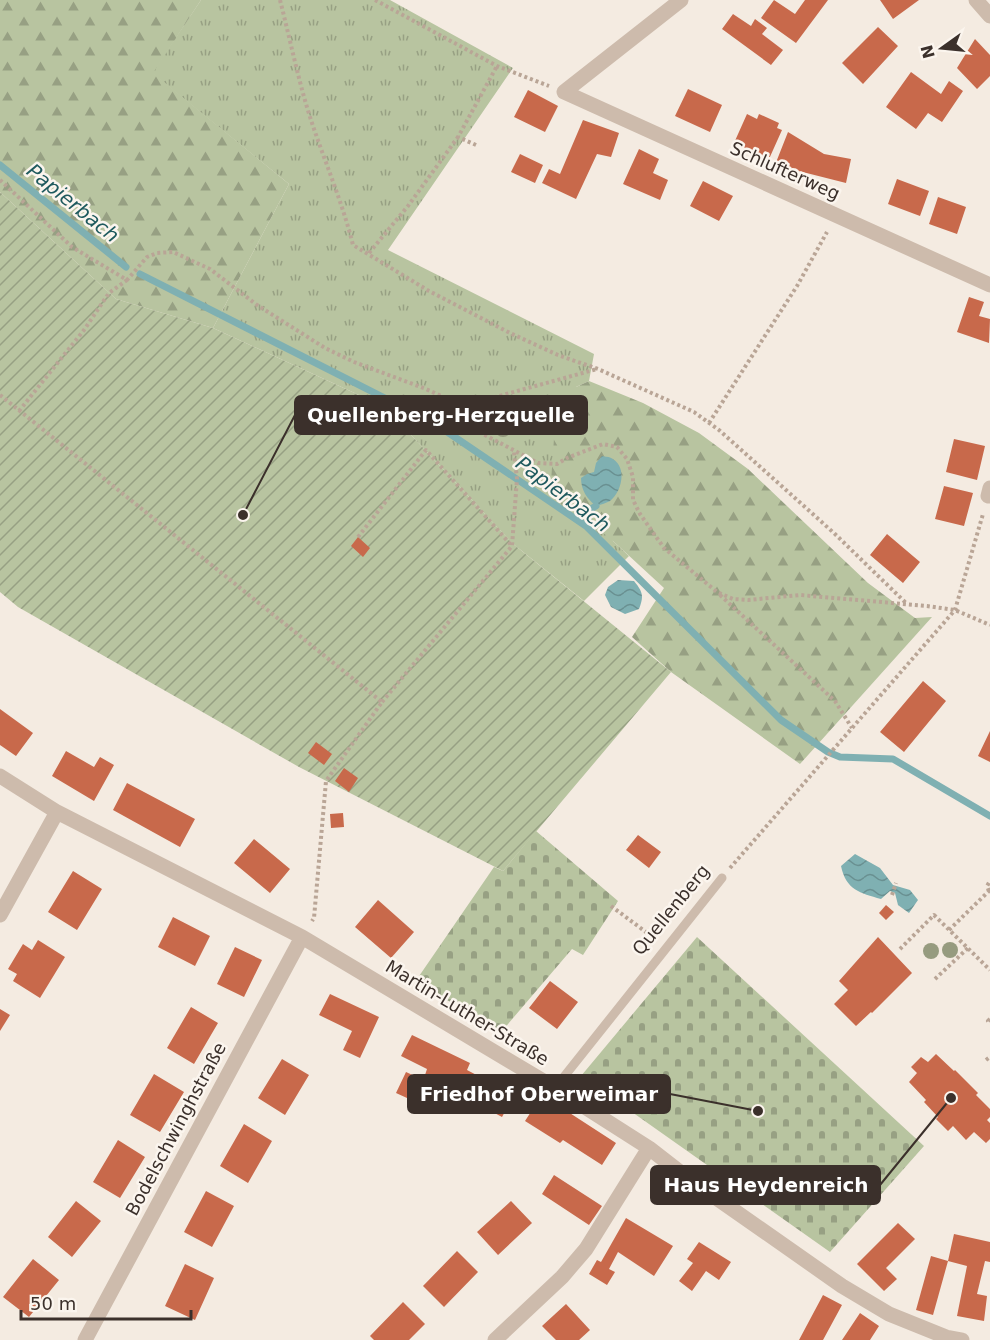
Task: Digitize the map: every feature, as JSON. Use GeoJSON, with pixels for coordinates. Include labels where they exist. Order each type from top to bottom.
{"type":"FeatureCollection","features":[{"type":"Feature","properties":{"kind":"street"},"geometry":{"type":"LineString","coordinates":[[564,92],[681,0]]}},
{"type":"Feature","properties":{"kind":"street"},"geometry":{"type":"LineString","coordinates":[[976,0],[990,16]]}},
{"type":"Feature","properties":{"kind":"street","name":"Schlufterweg"},"geometry":{"type":"LineString","coordinates":[[564,92],[990,285]]}},
{"type":"Feature","properties":{"kind":"street","name":"Martin-Luther-Straße"},"geometry":{"type":"LineString","coordinates":[[0,776],[57,812],[302,937],[555,1088],[649,1148],[685,1176],[842,1286],[889,1314],[946,1337],[962,1340]]}},
{"type":"Feature","properties":{"kind":"street"},"geometry":{"type":"LineString","coordinates":[[0,915],[57,812]]}},
{"type":"Feature","properties":{"kind":"street","name":"Bodelschwinghstraße"},"geometry":{"type":"LineString","coordinates":[[85,1340],[302,937]]}},
{"type":"Feature","properties":{"kind":"street"},"geometry":{"type":"LineString","coordinates":[[501,1338],[562,1277],[586,1249],[649,1148]]}},
{"type":"Feature","properties":{"kind":"lane","name":"Quellenberg"},"geometry":{"type":"LineString","coordinates":[[555,1088],[722,878]]}},
{"type":"Feature","properties":{"kind":"path"},"geometry":{"type":"LineString","coordinates":[[280,0],[310,115],[330,177],[345,211],[353,245],[419,285],[510,333],[558,355],[598,369],[693,412],[709,423],[835,534],[906,604]]}},
{"type":"Feature","properties":{"kind":"path"},"geometry":{"type":"LineString","coordinates":[[375,0],[497,66],[564,92]]}},
{"type":"Feature","properties":{"kind":"path"},"geometry":{"type":"LineString","coordinates":[[369,254],[408,206],[458,137],[497,66]]}},
{"type":"Feature","properties":{"kind":"path"},"geometry":{"type":"LineString","coordinates":[[458,137],[476,146]]}},
{"type":"Feature","properties":{"kind":"path"},"geometry":{"type":"LineString","coordinates":[[0,180],[72,247],[127,280]]}},
{"type":"Feature","properties":{"kind":"path"},"geometry":{"type":"LineString","coordinates":[[709,423],[797,286],[836,215]]}},
{"type":"Feature","properties":{"kind":"path"},"geometry":{"type":"LineString","coordinates":[[19,411],[84,330],[109,293],[127,280],[147,257],[157,253],[173,252],[210,268],[257,304],[325,348],[463,406],[483,434],[538,463],[557,464],[603,444],[617,447],[627,459],[633,477],[633,500],[664,548],[717,592],[835,701],[852,728],[955,610],[989,493]]}},
{"type":"Feature","properties":{"kind":"path"},"geometry":{"type":"LineString","coordinates":[[463,406],[598,369]]}},
{"type":"Feature","properties":{"kind":"path"},"geometry":{"type":"LineString","coordinates":[[0,395],[382,702]]}},
{"type":"Feature","properties":{"kind":"path"},"geometry":{"type":"LineString","coordinates":[[358,537],[426,450],[512,546]]}},
{"type":"Feature","properties":{"kind":"path"},"geometry":{"type":"LineString","coordinates":[[302,937],[314,918],[326,781],[382,702],[512,546],[517,479],[514,451]]}},
{"type":"Feature","properties":{"kind":"path"},"geometry":{"type":"LineString","coordinates":[[717,592],[733,599],[748,600],[800,595],[906,604],[955,610],[990,625]]}},
{"type":"Feature","properties":{"kind":"path","name":"Quellenberg"},"geometry":{"type":"LineString","coordinates":[[722,878],[852,728]]}},
{"type":"Feature","properties":{"kind":"path"},"geometry":{"type":"LineString","coordinates":[[949,930],[989,890],[987,886],[990,881]]}},
{"type":"Feature","properties":{"kind":"path"},"geometry":{"type":"LineString","coordinates":[[892,895],[896,883]]}},
{"type":"Feature","properties":{"kind":"path"},"geometry":{"type":"LineString","coordinates":[[611,906],[666,948]]}},
{"type":"Feature","properties":{"kind":"path"},"geometry":{"type":"LineString","coordinates":[[900,949],[934,915],[990,970]]}},
{"type":"Feature","properties":{"kind":"path"},"geometry":{"type":"LineString","coordinates":[[936,979],[968,948]]}},
{"type":"Feature","properties":{"kind":"green space"},"geometry":{"type":"Polygon","coordinates":[[[0,0],[201,0],[153,73],[289,184],[213,328],[116,299],[0,192],[0,0]]]}},
{"type":"Feature","properties":{"kind":"green space"},"geometry":{"type":"Polygon","coordinates":[[[201,0],[390,0],[513,68],[388,250],[594,354],[589,381],[576,387],[613,541],[629,556],[584,601],[512,543],[385,407],[213,328],[289,184],[152,73],[201,0]]]}},
{"type":"Feature","properties":{"kind":"green space"},"geometry":{"type":"Polygon","coordinates":[[[0,192],[116,299],[213,328],[385,407],[512,543],[671,672],[503,871],[299,767],[18,607],[0,592],[0,192]]]}},
{"type":"Feature","properties":{"kind":"green space"},"geometry":{"type":"Polygon","coordinates":[[[589,381],[643,403],[699,433],[748,469],[868,583],[915,618],[932,617],[800,764],[671,672],[632,637],[664,588],[559,496],[551,482],[555,424],[576,387],[589,381]]]}},
{"type":"Feature","properties":{"kind":"green space"},"geometry":{"type":"Polygon","coordinates":[[[536,831],[618,901],[583,955],[572,949],[502,1031],[415,982],[494,867],[503,871],[536,831]]]}},
{"type":"Feature","properties":{"kind":"green space"},"geometry":{"type":"Polygon","coordinates":[[[697,937],[924,1146],[830,1252],[581,1076],[697,937]]]}},
{"type":"Feature","properties":{"kind":"water"},"geometry":{"type":"Polygon","coordinates":[[[602,456],[610,457],[616,462],[620,467],[621,479],[618,492],[614,497],[596,506],[585,494],[581,478],[594,472],[596,463],[602,456]]]}},
{"type":"Feature","properties":{"kind":"water"},"geometry":{"type":"Polygon","coordinates":[[[618,580],[634,581],[637,585],[642,594],[639,609],[625,614],[611,607],[605,595],[608,587],[618,580]]]}},
{"type":"Feature","properties":{"kind":"water"},"geometry":{"type":"Polygon","coordinates":[[[855,854],[880,868],[893,885],[910,890],[918,900],[909,913],[898,905],[895,893],[890,891],[881,899],[860,892],[850,885],[841,866],[855,854]]]}},
{"type":"Feature","properties":{"kind":"building"},"geometry":{"type":"Polygon","coordinates":[[[774,0],[795,14],[805,0],[828,0],[796,43],[761,18],[774,0]]]}},
{"type":"Feature","properties":{"kind":"building"},"geometry":{"type":"Polygon","coordinates":[[[880,0],[919,0],[893,19],[880,0]]]}},
{"type":"Feature","properties":{"kind":"building"},"geometry":{"type":"Polygon","coordinates":[[[733,14],[751,26],[755,19],[767,28],[762,34],[783,50],[771,65],[722,29],[733,14]]]}},
{"type":"Feature","properties":{"kind":"building"},"geometry":{"type":"Polygon","coordinates":[[[878,27],[898,46],[863,84],[842,63],[878,27]]]}},
{"type":"Feature","properties":{"kind":"building"},"geometry":{"type":"Polygon","coordinates":[[[975,39],[990,55],[990,76],[977,89],[957,68],[975,39]]]}},
{"type":"Feature","properties":{"kind":"building"},"geometry":{"type":"Polygon","coordinates":[[[911,72],[941,94],[949,81],[963,91],[942,122],[928,113],[916,129],[886,107],[911,72]]]}},
{"type":"Feature","properties":{"kind":"building"},"geometry":{"type":"Polygon","coordinates":[[[688,89],[722,105],[710,132],[675,116],[688,89]]]}},
{"type":"Feature","properties":{"kind":"building"},"geometry":{"type":"Polygon","coordinates":[[[528,90],[558,106],[545,132],[514,117],[528,90]]]}},
{"type":"Feature","properties":{"kind":"building"},"geometry":{"type":"Polygon","coordinates":[[[747,114],[757,119],[759,114],[779,123],[777,128],[782,130],[769,159],[759,155],[758,158],[743,151],[745,148],[734,143],[747,114]]]}},
{"type":"Feature","properties":{"kind":"building"},"geometry":{"type":"Polygon","coordinates":[[[583,120],[619,133],[611,157],[597,154],[576,199],[542,183],[549,169],[560,174],[583,120]]]}},
{"type":"Feature","properties":{"kind":"building"},"geometry":{"type":"Polygon","coordinates":[[[788,132],[824,154],[851,159],[846,183],[775,165],[788,132]]]}},
{"type":"Feature","properties":{"kind":"building"},"geometry":{"type":"Polygon","coordinates":[[[639,149],[659,159],[653,173],[668,180],[660,200],[623,184],[639,149]]]}},
{"type":"Feature","properties":{"kind":"building"},"geometry":{"type":"Polygon","coordinates":[[[520,154],[543,165],[535,183],[511,172],[520,154]]]}},
{"type":"Feature","properties":{"kind":"building"},"geometry":{"type":"Polygon","coordinates":[[[897,179],[929,191],[920,216],[888,204],[897,179]]]}},
{"type":"Feature","properties":{"kind":"building"},"geometry":{"type":"Polygon","coordinates":[[[703,181],[733,196],[719,221],[690,206],[703,181]]]}},
{"type":"Feature","properties":{"kind":"building"},"geometry":{"type":"Polygon","coordinates":[[[938,197],[966,207],[957,234],[929,224],[938,197]]]}},
{"type":"Feature","properties":{"kind":"building"},"geometry":{"type":"Polygon","coordinates":[[[969,297],[984,302],[979,316],[990,319],[989,343],[957,332],[969,297]]]}},
{"type":"Feature","properties":{"kind":"building"},"geometry":{"type":"Polygon","coordinates":[[[954,439],[985,446],[977,480],[946,472],[954,439]]]}},
{"type":"Feature","properties":{"kind":"building"},"geometry":{"type":"Polygon","coordinates":[[[944,486],[973,493],[964,526],[935,519],[944,486]]]}},
{"type":"Feature","properties":{"kind":"building"},"geometry":{"type":"Polygon","coordinates":[[[887,534],[920,562],[903,583],[870,555],[887,534]]]}},
{"type":"Feature","properties":{"kind":"building"},"geometry":{"type":"Polygon","coordinates":[[[358,537],[370,548],[363,557],[351,546],[358,537]]]}},
{"type":"Feature","properties":{"kind":"building"},"geometry":{"type":"Polygon","coordinates":[[[923,681],[946,701],[904,752],[880,732],[923,681]]]}},
{"type":"Feature","properties":{"kind":"building"},"geometry":{"type":"Polygon","coordinates":[[[0,709],[33,733],[16,756],[0,745],[0,709]]]}},
{"type":"Feature","properties":{"kind":"building"},"geometry":{"type":"Polygon","coordinates":[[[990,731],[990,762],[978,756],[990,731]]]}},
{"type":"Feature","properties":{"kind":"building"},"geometry":{"type":"Polygon","coordinates":[[[316,742],[332,754],[324,765],[308,753],[316,742]]]}},
{"type":"Feature","properties":{"kind":"building"},"geometry":{"type":"Polygon","coordinates":[[[66,751],[94,767],[100,757],[114,765],[94,801],[52,776],[66,751]]]}},
{"type":"Feature","properties":{"kind":"building"},"geometry":{"type":"Polygon","coordinates":[[[344,768],[358,778],[349,792],[335,781],[344,768]]]}},
{"type":"Feature","properties":{"kind":"building"},"geometry":{"type":"Polygon","coordinates":[[[127,783],[195,819],[180,847],[113,810],[127,783]]]}},
{"type":"Feature","properties":{"kind":"building"},"geometry":{"type":"Polygon","coordinates":[[[343,813],[344,827],[331,828],[330,814],[343,813]]]}},
{"type":"Feature","properties":{"kind":"building"},"geometry":{"type":"Polygon","coordinates":[[[638,835],[661,852],[649,868],[626,850],[638,835]]]}},
{"type":"Feature","properties":{"kind":"building"},"geometry":{"type":"Polygon","coordinates":[[[254,839],[290,869],[270,893],[234,863],[254,839]]]}},
{"type":"Feature","properties":{"kind":"building"},"geometry":{"type":"Polygon","coordinates":[[[73,871],[102,889],[77,930],[48,912],[73,871]]]}},
{"type":"Feature","properties":{"kind":"building"},"geometry":{"type":"Polygon","coordinates":[[[378,900],[414,932],[391,958],[355,927],[378,900]]]}},
{"type":"Feature","properties":{"kind":"building"},"geometry":{"type":"Polygon","coordinates":[[[886,905],[894,912],[886,920],[879,913],[886,905]]]}},
{"type":"Feature","properties":{"kind":"building"},"geometry":{"type":"Polygon","coordinates":[[[173,917],[210,936],[195,966],[158,947],[173,917]]]}},
{"type":"Feature","properties":{"kind":"building"},"geometry":{"type":"Polygon","coordinates":[[[878,937],[912,973],[856,1026],[834,1004],[848,990],[839,981],[878,937]]]}},
{"type":"Feature","properties":{"kind":"building"},"geometry":{"type":"Polygon","coordinates":[[[38,940],[65,957],[40,998],[13,981],[17,974],[8,969],[23,944],[32,950],[38,940]]]}},
{"type":"Feature","properties":{"kind":"building"},"geometry":{"type":"Polygon","coordinates":[[[235,947],[262,960],[244,997],[217,984],[235,947]]]}},
{"type":"Feature","properties":{"kind":"building"},"geometry":{"type":"Polygon","coordinates":[[[550,981],[578,1002],[557,1029],[529,1008],[550,981]]]}},
{"type":"Feature","properties":{"kind":"building"},"geometry":{"type":"Polygon","coordinates":[[[330,994],[379,1017],[360,1058],[343,1050],[352,1031],[319,1015],[330,994]]]}},
{"type":"Feature","properties":{"kind":"building"},"geometry":{"type":"Polygon","coordinates":[[[191,1007],[218,1023],[194,1064],[167,1048],[191,1007]]]}},
{"type":"Feature","properties":{"kind":"building"},"geometry":{"type":"Polygon","coordinates":[[[0,1009],[10,1015],[0,1031],[0,1009]]]}},
{"type":"Feature","properties":{"kind":"building"},"geometry":{"type":"Polygon","coordinates":[[[412,1035],[470,1063],[467,1070],[486,1080],[488,1077],[516,1092],[502,1117],[474,1102],[472,1107],[453,1096],[456,1091],[425,1075],[427,1069],[401,1056],[412,1035]]]}},
{"type":"Feature","properties":{"kind":"building"},"geometry":{"type":"Polygon","coordinates":[[[936,1054],[978,1093],[976,1095],[990,1109],[990,1117],[987,1120],[990,1123],[990,1139],[986,1143],[974,1132],[966,1140],[953,1126],[948,1131],[936,1119],[938,1117],[924,1102],[926,1100],[909,1082],[917,1073],[911,1067],[921,1057],[928,1062],[936,1054]]]}},
{"type":"Feature","properties":{"kind":"building"},"geometry":{"type":"Polygon","coordinates":[[[282,1059],[309,1075],[285,1115],[258,1098],[282,1059]]]}},
{"type":"Feature","properties":{"kind":"building"},"geometry":{"type":"Polygon","coordinates":[[[406,1072],[417,1077],[407,1098],[396,1093],[406,1072]]]}},
{"type":"Feature","properties":{"kind":"building"},"geometry":{"type":"Polygon","coordinates":[[[154,1074],[184,1092],[160,1132],[130,1115],[154,1074]]]}},
{"type":"Feature","properties":{"kind":"building"},"geometry":{"type":"Polygon","coordinates":[[[542,1095],[616,1143],[602,1165],[563,1140],[560,1143],[525,1121],[542,1095]]]}},
{"type":"Feature","properties":{"kind":"building"},"geometry":{"type":"Polygon","coordinates":[[[244,1124],[272,1141],[248,1183],[220,1166],[244,1124]]]}},
{"type":"Feature","properties":{"kind":"building"},"geometry":{"type":"Polygon","coordinates":[[[118,1140],[145,1157],[120,1198],[93,1182],[118,1140]]]}},
{"type":"Feature","properties":{"kind":"building"},"geometry":{"type":"Polygon","coordinates":[[[554,1175],[602,1206],[589,1225],[542,1194],[554,1175]]]}},
{"type":"Feature","properties":{"kind":"building"},"geometry":{"type":"Polygon","coordinates":[[[206,1191],[234,1206],[212,1247],[184,1232],[206,1191]]]}},
{"type":"Feature","properties":{"kind":"building"},"geometry":{"type":"Polygon","coordinates":[[[76,1201],[101,1221],[72,1257],[48,1237],[76,1201]]]}},
{"type":"Feature","properties":{"kind":"building"},"geometry":{"type":"Polygon","coordinates":[[[511,1201],[532,1223],[498,1255],[477,1232],[511,1201]]]}},
{"type":"Feature","properties":{"kind":"building"},"geometry":{"type":"Polygon","coordinates":[[[626,1218],[673,1246],[654,1276],[618,1252],[609,1269],[615,1272],[607,1285],[589,1274],[597,1260],[601,1262],[626,1218]]]}},
{"type":"Feature","properties":{"kind":"building"},"geometry":{"type":"Polygon","coordinates":[[[898,1223],[915,1239],[886,1268],[897,1279],[884,1291],[857,1264],[898,1223]]]}},
{"type":"Feature","properties":{"kind":"building"},"geometry":{"type":"Polygon","coordinates":[[[954,1234],[990,1242],[990,1262],[985,1261],[977,1294],[987,1296],[984,1321],[957,1316],[967,1266],[948,1261],[954,1234]]]}},
{"type":"Feature","properties":{"kind":"building"},"geometry":{"type":"Polygon","coordinates":[[[699,1242],[731,1262],[719,1280],[706,1271],[692,1291],[679,1281],[693,1263],[687,1259],[699,1242]]]}},
{"type":"Feature","properties":{"kind":"building"},"geometry":{"type":"Polygon","coordinates":[[[457,1251],[478,1272],[444,1307],[423,1286],[457,1251]]]}},
{"type":"Feature","properties":{"kind":"building"},"geometry":{"type":"Polygon","coordinates":[[[931,1256],[948,1261],[933,1315],[916,1310],[931,1256]]]}},
{"type":"Feature","properties":{"kind":"building"},"geometry":{"type":"Polygon","coordinates":[[[33,1259],[59,1280],[29,1317],[3,1297],[33,1259]]]}},
{"type":"Feature","properties":{"kind":"building"},"geometry":{"type":"Polygon","coordinates":[[[185,1264],[214,1278],[195,1320],[165,1306],[185,1264]]]}},
{"type":"Feature","properties":{"kind":"building"},"geometry":{"type":"Polygon","coordinates":[[[823,1295],[842,1305],[823,1340],[799,1340],[823,1295]]]}},
{"type":"Feature","properties":{"kind":"building"},"geometry":{"type":"Polygon","coordinates":[[[403,1302],[425,1324],[409,1340],[374,1340],[370,1336],[403,1302]]]}},
{"type":"Feature","properties":{"kind":"building"},"geometry":{"type":"Polygon","coordinates":[[[566,1304],[590,1330],[579,1340],[556,1340],[542,1326],[566,1304]]]}},
{"type":"Feature","properties":{"kind":"building"},"geometry":{"type":"Polygon","coordinates":[[[860,1313],[879,1326],[870,1340],[842,1340],[860,1313]]]}},
{"type":"Feature","properties":{"kind":"waterway","name":"Papierbach"},"geometry":{"type":"LineString","coordinates":[[0,165],[126,267]]}},
{"type":"Feature","properties":{"kind":"waterway","name":"Papierbach"},"geometry":{"type":"LineString","coordinates":[[140,274],[434,423],[586,526],[781,720],[828,752],[840,757],[893,759],[990,816]]}},
{"type":"Feature","properties":{"kind":"waterway"},"geometry":{"type":"LineString","coordinates":[[589,528],[587,511],[596,506]]}},
{"type":"Feature","properties":{"kind":"place","name":"Quellenberg-Herzquelle"},"geometry":{"type":"Point","coordinates":[243,515]}},
{"type":"Feature","properties":{"kind":"place","name":"Haus Heydenreich"},"geometry":{"type":"Point","coordinates":[951,1098]}},
{"type":"Feature","properties":{"kind":"place","name":"Friedhof Oberweimar"},"geometry":{"type":"Point","coordinates":[758,1111]}}]}
